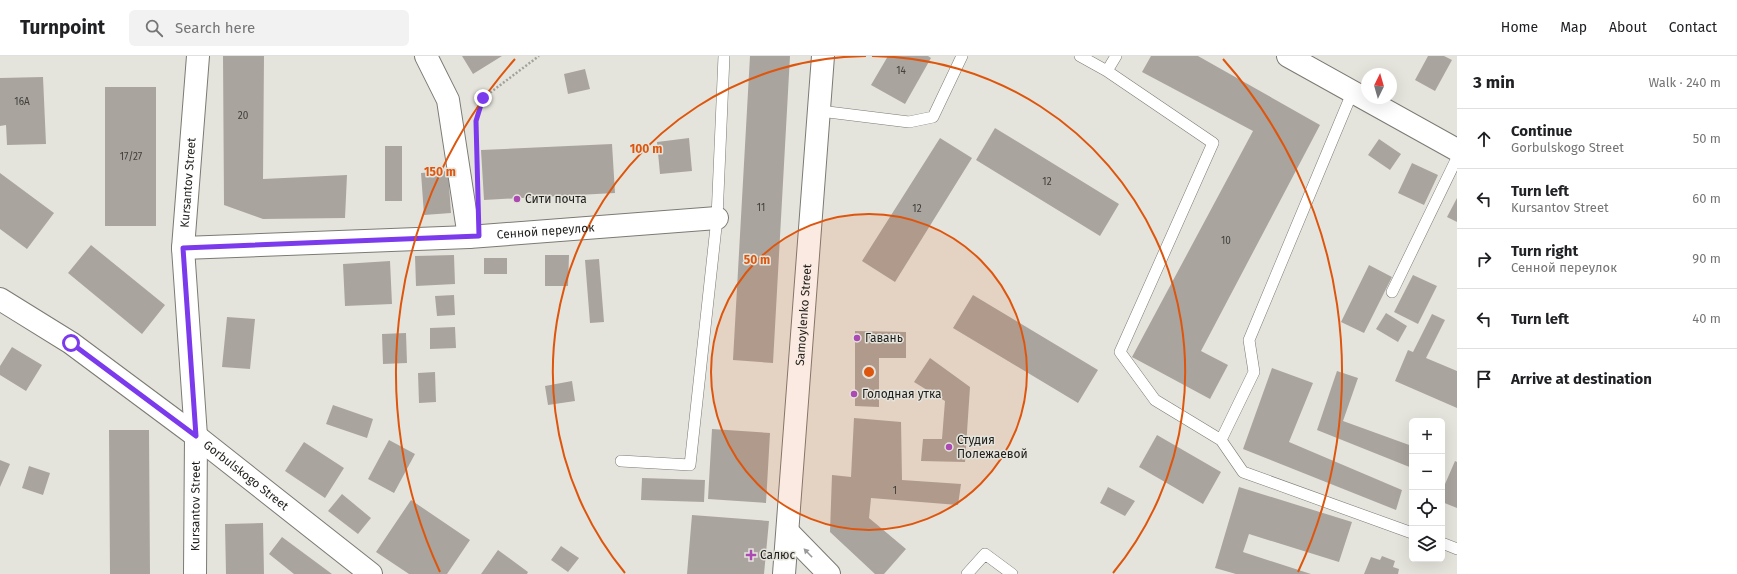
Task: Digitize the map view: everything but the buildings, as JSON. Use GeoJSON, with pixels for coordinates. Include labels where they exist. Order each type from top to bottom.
{"type":"FeatureCollection","features":[{"type":"Feature","properties":{"kind":"street","name":"Kursantov Street"},"geometry":{"type":"LineString","coordinates":[[195,574],[196,436],[183,248],[198,56]]}},
{"type":"Feature","properties":{"kind":"street"},"geometry":{"type":"LineString","coordinates":[[426,56],[448,100],[470,237]]}},
{"type":"Feature","properties":{"kind":"street","name":"Samoylenko Street"},"geometry":{"type":"LineString","coordinates":[[784,574],[820,111],[822,56]]}},
{"type":"Feature","properties":{"kind":"street"},"geometry":{"type":"LineString","coordinates":[[1288,56],[1352,93],[1457,150]]}},
{"type":"Feature","properties":{"kind":"street","name":"Сенной переулок"},"geometry":{"type":"LineString","coordinates":[[183,248],[470,237],[717,218]]}},
{"type":"Feature","properties":{"kind":"street","name":"Gorbulskogo Street"},"geometry":{"type":"LineString","coordinates":[[0,299],[71,343],[196,436],[371,574]]}},
{"type":"Feature","properties":{"kind":"street"},"geometry":{"type":"LineString","coordinates":[[788,532],[829,574]]}},
{"type":"Feature","properties":{"kind":"lane"},"geometry":{"type":"LineString","coordinates":[[621,460],[690,465],[717,218],[724,56]]}},
{"type":"Feature","properties":{"kind":"lane"},"geometry":{"type":"LineString","coordinates":[[820,111],[909,122],[933,117],[962,56]]}},
{"type":"Feature","properties":{"kind":"lane"},"geometry":{"type":"LineString","coordinates":[[1080,56],[1107,71],[1213,143],[1120,352],[1155,400],[1221,440],[1243,472],[1409,532]]}},
{"type":"Feature","properties":{"kind":"lane"},"geometry":{"type":"LineString","coordinates":[[1107,71],[1116,56]]}},
{"type":"Feature","properties":{"kind":"lane"},"geometry":{"type":"LineString","coordinates":[[1221,440],[1254,372],[1249,340],[1352,93]]}},
{"type":"Feature","properties":{"kind":"lane"},"geometry":{"type":"LineString","coordinates":[[1392,292],[1457,158]]}},
{"type":"Feature","properties":{"kind":"lane"},"geometry":{"type":"LineString","coordinates":[[1445,545],[1457,549]]}},
{"type":"Feature","properties":{"kind":"lane"},"geometry":{"type":"LineString","coordinates":[[967,574],[985,554],[1012,574]]}},
{"type":"Feature","properties":{"kind":"path"},"geometry":{"type":"LineString","coordinates":[[476,129],[476,121],[483,98],[539,56]]}},
{"type":"Feature","properties":{"kind":"place","name":"Сити почта"},"geometry":{"type":"Point","coordinates":[517,199]}},
{"type":"Feature","properties":{"kind":"place","name":"Гавань"},"geometry":{"type":"Point","coordinates":[857,338]}},
{"type":"Feature","properties":{"kind":"place","name":"Голодная утка"},"geometry":{"type":"Point","coordinates":[854,394]}},
{"type":"Feature","properties":{"kind":"place","name":"Студия Полежаевой"},"geometry":{"type":"Point","coordinates":[949,447]}},
{"type":"Feature","properties":{"kind":"place","name":"Салюс"},"geometry":{"type":"Point","coordinates":[751,555]}},
{"type":"Feature","properties":{"kind":"route"},"geometry":{"type":"LineString","coordinates":[[71,343],[196,436],[183,248],[479,236],[476,121],[483,98]]}}]}
